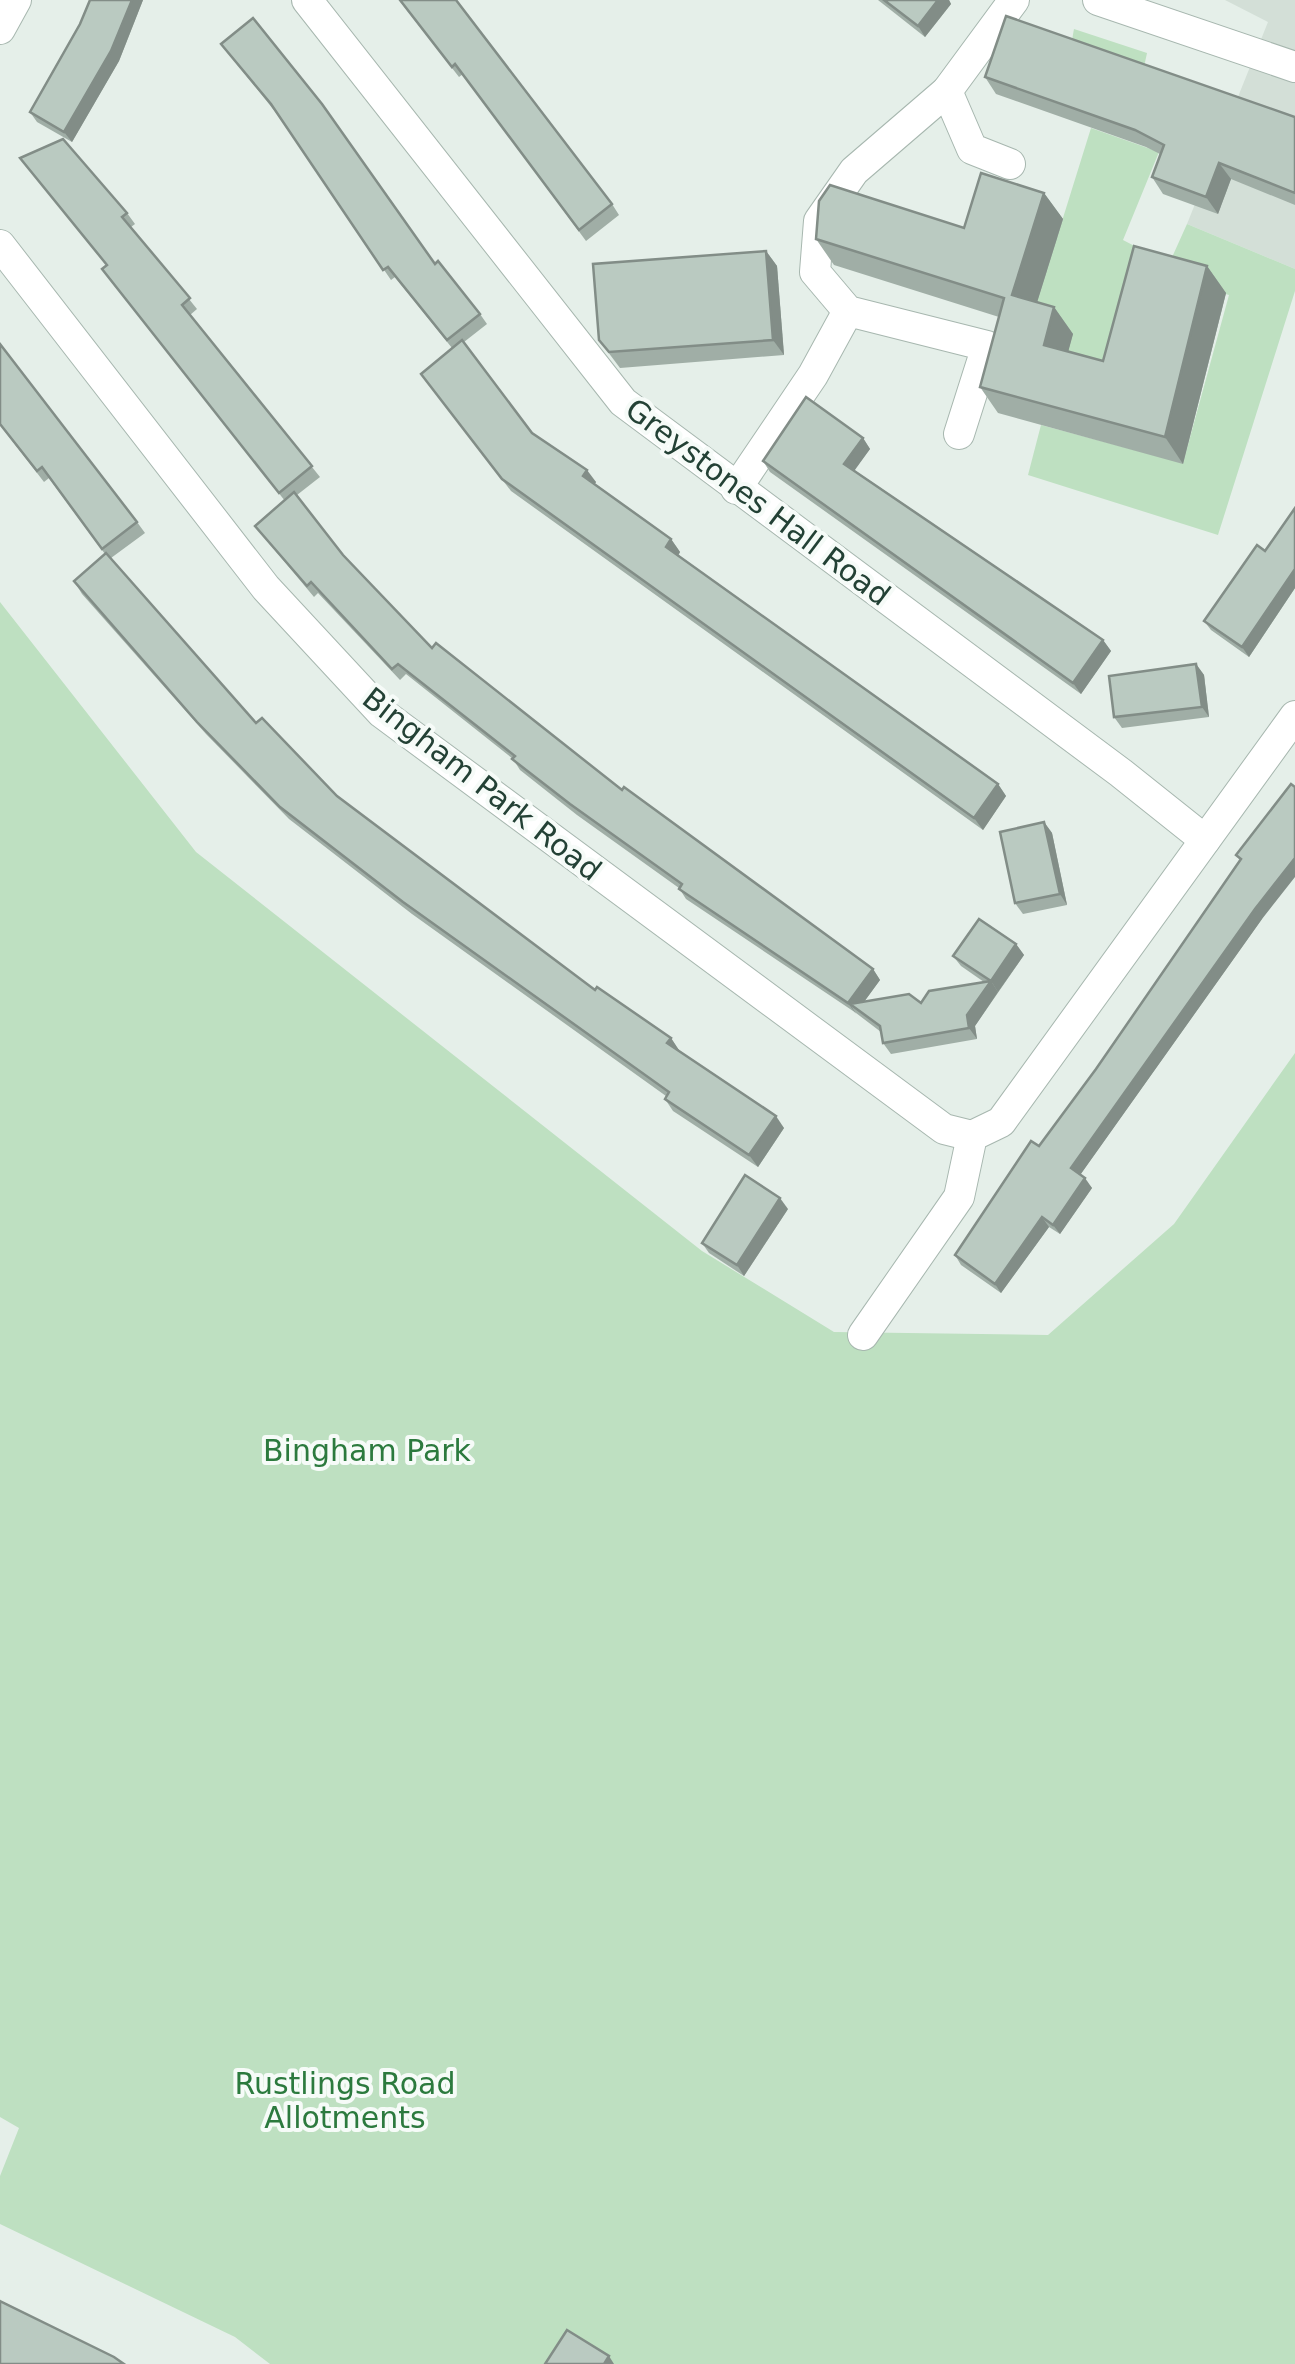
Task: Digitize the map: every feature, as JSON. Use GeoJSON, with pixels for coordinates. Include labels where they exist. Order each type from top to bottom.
{"type":"FeatureCollection","features":[{"type":"Feature","properties":{"kind":"street"},"geometry":{"type":"LineString","coordinates":[[0,29],[16,0]]}},
{"type":"Feature","properties":{"kind":"street","name":"Greystones Hall Road"},"geometry":{"type":"LineString","coordinates":[[306,0],[623,402],[1121,772],[1205,840]]}},
{"type":"Feature","properties":{"kind":"street"},"geometry":{"type":"LineString","coordinates":[[960,434],[988,346],[848,310],[815,272],[819,221],[854,171],[948,91],[1014,0]]}},
{"type":"Feature","properties":{"kind":"street"},"geometry":{"type":"LineString","coordinates":[[1098,0],[1295,67]]}},
{"type":"Feature","properties":{"kind":"street"},"geometry":{"type":"LineString","coordinates":[[948,91],[972,150],[1010,164]]}},
{"type":"Feature","properties":{"kind":"street","name":"Bingham Park Road"},"geometry":{"type":"LineString","coordinates":[[0,245],[266,588],[382,713],[944,1130],[972,1136]]}},
{"type":"Feature","properties":{"kind":"street"},"geometry":{"type":"LineString","coordinates":[[736,489],[813,375],[848,310]]}},
{"type":"Feature","properties":{"kind":"street"},"geometry":{"type":"LineString","coordinates":[[864,1335],[960,1196],[972,1136],[1001,1122],[1295,716]]}},
{"type":"Feature","properties":{"kind":"shaded area"},"geometry":{"type":"Polygon","coordinates":[[[1225,0],[1295,0],[1295,269],[1187,224],[1268,22],[1225,0]]]}},
{"type":"Feature","properties":{"kind":"green space"},"geometry":{"type":"Polygon","coordinates":[[[1074,29],[1147,53],[1142,76],[1070,51],[1074,29]]]}},
{"type":"Feature","properties":{"kind":"green space"},"geometry":{"type":"Polygon","coordinates":[[[1091,128],[1159,152],[1123,240],[1169,264],[1187,224],[1295,269],[1295,291],[1218,535],[1028,475],[1041,425],[1183,463],[1229,295],[1153,273],[1122,387],[1063,371],[1034,311],[1091,128]]]}},
{"type":"Feature","properties":{"kind":"green space","name":"Bingham Park"},"geometry":{"type":"Polygon","coordinates":[[[0,602],[196,852],[702,1251],[834,1332],[1048,1335],[1174,1224],[1295,1053],[1295,2364],[270,2364],[235,2337],[0,2224],[0,2176],[19,2128],[0,2117],[0,602]]]}},
{"type":"Feature","properties":{"kind":"building"},"geometry":{"type":"Polygon","coordinates":[[[90,0],[132,0],[111,51],[64,132],[30,112],[90,0]]]}},
{"type":"Feature","properties":{"kind":"building"},"geometry":{"type":"Polygon","coordinates":[[[400,0],[456,0],[612,204],[579,230],[455,64],[452,67],[400,0]]]}},
{"type":"Feature","properties":{"kind":"building"},"geometry":{"type":"Polygon","coordinates":[[[884,0],[938,0],[918,26],[884,0]]]}},
{"type":"Feature","properties":{"kind":"building"},"geometry":{"type":"Polygon","coordinates":[[[1006,16],[1295,117],[1295,193],[1219,163],[1206,197],[1152,177],[1164,145],[1135,130],[985,77],[1006,16]]]}},
{"type":"Feature","properties":{"kind":"building"},"geometry":{"type":"Polygon","coordinates":[[[253,18],[322,104],[435,264],[438,261],[480,314],[447,340],[388,267],[383,270],[271,104],[221,44],[253,18]]]}},
{"type":"Feature","properties":{"kind":"building"},"geometry":{"type":"Polygon","coordinates":[[[63,139],[127,213],[122,217],[190,298],[182,305],[312,466],[279,493],[102,269],[107,265],[20,158],[63,139]]]}},
{"type":"Feature","properties":{"kind":"building"},"geometry":{"type":"Polygon","coordinates":[[[981,173],[1044,193],[1012,295],[1054,307],[1044,345],[1103,361],[1134,246],[1207,266],[1165,437],[980,387],[1004,298],[816,239],[819,201],[830,185],[964,228],[981,173]]]}},
{"type":"Feature","properties":{"kind":"building"},"geometry":{"type":"Polygon","coordinates":[[[766,251],[773,340],[609,352],[599,340],[593,264],[766,251]]]}},
{"type":"Feature","properties":{"kind":"building"},"geometry":{"type":"Polygon","coordinates":[[[462,340],[532,433],[587,470],[583,476],[671,539],[666,547],[998,784],[974,818],[502,479],[421,374],[462,340]]]}},
{"type":"Feature","properties":{"kind":"building"},"geometry":{"type":"Polygon","coordinates":[[[0,344],[137,522],[102,549],[42,467],[37,471],[0,424],[0,344]]]}},
{"type":"Feature","properties":{"kind":"building"},"geometry":{"type":"Polygon","coordinates":[[[806,397],[863,438],[844,464],[1103,640],[1073,683],[763,461],[806,397]]]}},
{"type":"Feature","properties":{"kind":"building"},"geometry":{"type":"Polygon","coordinates":[[[294,492],[343,555],[432,648],[436,643],[622,790],[624,787],[873,969],[848,1003],[679,889],[682,884],[570,804],[398,664],[392,669],[311,582],[307,586],[255,526],[294,492]]]}},
{"type":"Feature","properties":{"kind":"building"},"geometry":{"type":"Polygon","coordinates":[[[1295,508],[1295,569],[1242,647],[1204,621],[1257,545],[1265,551],[1295,508]]]}},
{"type":"Feature","properties":{"kind":"building"},"geometry":{"type":"Polygon","coordinates":[[[106,553],[256,723],[262,718],[337,796],[595,990],[597,987],[671,1038],[667,1043],[776,1116],[749,1155],[665,1099],[669,1092],[403,902],[280,807],[197,722],[74,581],[106,553]]]}},
{"type":"Feature","properties":{"kind":"building"},"geometry":{"type":"Polygon","coordinates":[[[1196,664],[1202,707],[1114,717],[1109,676],[1196,664]]]}},
{"type":"Feature","properties":{"kind":"building"},"geometry":{"type":"Polygon","coordinates":[[[1291,784],[1295,787],[1295,858],[1071,1168],[1085,1178],[1053,1225],[1042,1217],[995,1284],[955,1255],[1031,1141],[1039,1146],[1096,1069],[1241,859],[1236,855],[1291,784]]]}},
{"type":"Feature","properties":{"kind":"building"},"geometry":{"type":"Polygon","coordinates":[[[1044,822],[1060,894],[1015,903],[1000,832],[1044,822]]]}},
{"type":"Feature","properties":{"kind":"building"},"geometry":{"type":"Polygon","coordinates":[[[979,919],[1016,944],[991,981],[953,956],[979,919]]]}},
{"type":"Feature","properties":{"kind":"building"},"geometry":{"type":"Polygon","coordinates":[[[991,981],[967,1015],[969,1028],[883,1043],[880,1026],[850,1004],[909,994],[921,1003],[929,991],[991,981]]]}},
{"type":"Feature","properties":{"kind":"building"},"geometry":{"type":"Polygon","coordinates":[[[745,1175],[780,1198],[737,1265],[702,1243],[745,1175]]]}},
{"type":"Feature","properties":{"kind":"building"},"geometry":{"type":"Polygon","coordinates":[[[0,2301],[114,2357],[124,2364],[0,2364],[0,2301]]]}},
{"type":"Feature","properties":{"kind":"building"},"geometry":{"type":"Polygon","coordinates":[[[567,2330],[609,2356],[604,2364],[545,2364],[567,2330]]]}},
{"type":"Feature","properties":{"kind":"park label","name":"Rustlings Road Allotments"},"geometry":{"type":"Point","coordinates":[345,2100]}}]}
